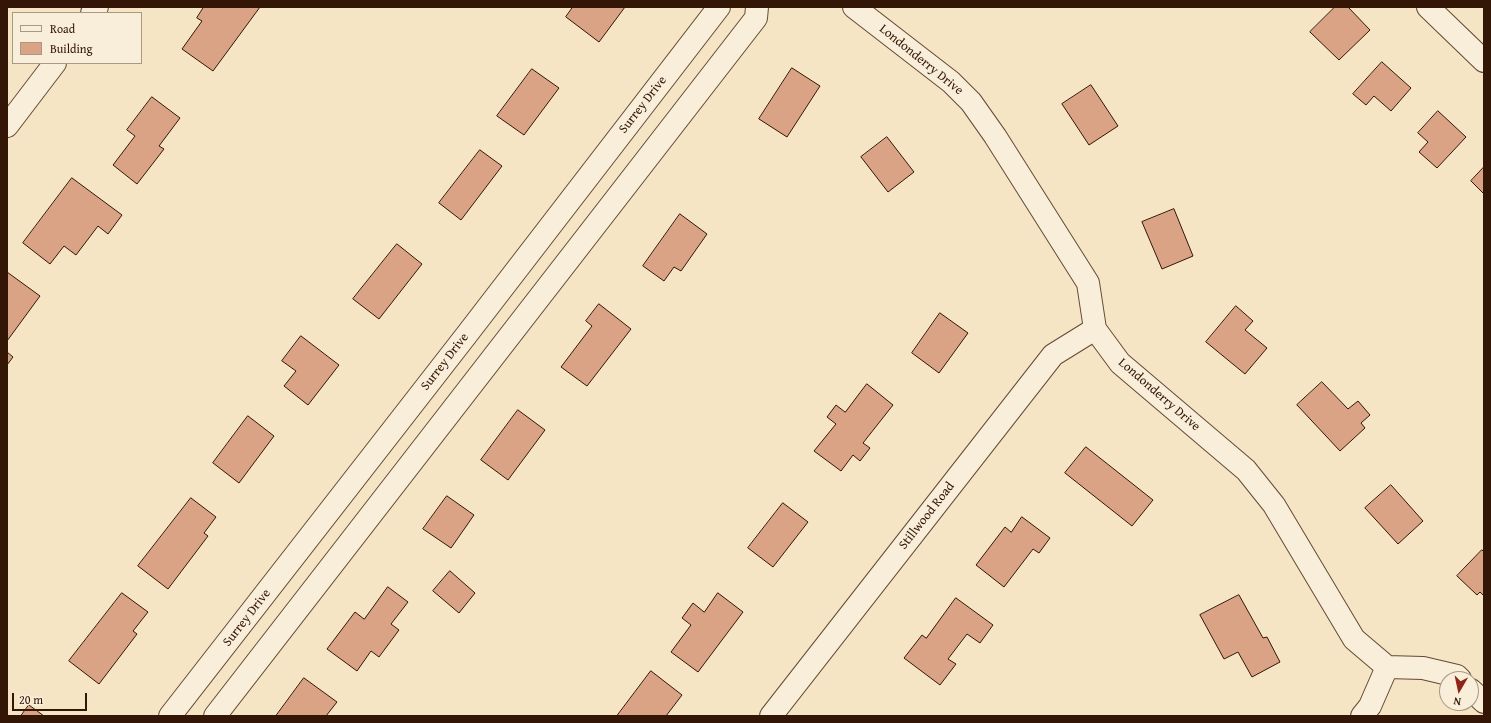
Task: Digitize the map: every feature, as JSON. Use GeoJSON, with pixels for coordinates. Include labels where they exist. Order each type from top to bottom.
{"type":"FeatureCollection","features":[{"type":"Feature","properties":{"kind":"street","name":"Surrey Drive"},"geometry":{"type":"LineString","coordinates":[[170,716],[719,7]]}},
{"type":"Feature","properties":{"kind":"street"},"geometry":{"type":"LineString","coordinates":[[215,716],[756,18],[757,7]]}},
{"type":"Feature","properties":{"kind":"street","name":"Londonderry Drive"},"geometry":{"type":"LineString","coordinates":[[854,7],[951,82],[972,102],[1088,283],[1095,329],[1120,363],[1246,470],[1274,505],[1354,639],[1387,667]]}},
{"type":"Feature","properties":{"kind":"street"},"geometry":{"type":"LineString","coordinates":[[1428,7],[1484,61]]}},
{"type":"Feature","properties":{"kind":"street"},"geometry":{"type":"LineString","coordinates":[[7,126],[53,64]]}},
{"type":"Feature","properties":{"kind":"street","name":"Stillwood Road"},"geometry":{"type":"LineString","coordinates":[[772,716],[1053,355],[1095,329]]}},
{"type":"Feature","properties":{"kind":"street"},"geometry":{"type":"LineString","coordinates":[[1362,716],[1370,706],[1387,667],[1423,668],[1439,672]]}},
{"type":"Feature","properties":{"kind":"building"},"geometry":{"type":"Polygon","coordinates":[[[204,7],[260,7],[213,71],[182,49],[202,21],[197,18],[204,7]]]}},
{"type":"Feature","properties":{"kind":"building"},"geometry":{"type":"Polygon","coordinates":[[[573,7],[625,7],[599,42],[566,17],[573,7]]]}},
{"type":"Feature","properties":{"kind":"building"},"geometry":{"type":"Polygon","coordinates":[[[1335,7],[1348,7],[1370,30],[1339,60],[1310,32],[1335,7]]]}},
{"type":"Feature","properties":{"kind":"building"},"geometry":{"type":"Polygon","coordinates":[[[1382,62],[1411,88],[1391,111],[1374,96],[1366,105],[1353,94],[1382,62]]]}},
{"type":"Feature","properties":{"kind":"building"},"geometry":{"type":"Polygon","coordinates":[[[792,68],[820,86],[787,137],[759,119],[792,68]]]}},
{"type":"Feature","properties":{"kind":"building"},"geometry":{"type":"Polygon","coordinates":[[[532,69],[559,88],[524,135],[497,116],[532,69]]]}},
{"type":"Feature","properties":{"kind":"building"},"geometry":{"type":"Polygon","coordinates":[[[1091,85],[1118,126],[1089,145],[1062,104],[1091,85]]]}},
{"type":"Feature","properties":{"kind":"building"},"geometry":{"type":"Polygon","coordinates":[[[152,97],[180,118],[159,146],[164,149],[137,184],[113,165],[135,136],[127,130],[152,97]]]}},
{"type":"Feature","properties":{"kind":"building"},"geometry":{"type":"Polygon","coordinates":[[[1438,111],[1466,137],[1437,168],[1419,152],[1428,142],[1418,133],[1438,111]]]}},
{"type":"Feature","properties":{"kind":"building"},"geometry":{"type":"Polygon","coordinates":[[[887,137],[914,172],[888,192],[861,157],[887,137]]]}},
{"type":"Feature","properties":{"kind":"building"},"geometry":{"type":"Polygon","coordinates":[[[480,150],[502,166],[461,220],[439,203],[480,150]]]}},
{"type":"Feature","properties":{"kind":"building"},"geometry":{"type":"Polygon","coordinates":[[[1484,167],[1484,194],[1471,181],[1484,167]]]}},
{"type":"Feature","properties":{"kind":"building"},"geometry":{"type":"Polygon","coordinates":[[[72,178],[122,215],[108,234],[98,226],[76,255],[64,246],[50,264],[23,243],[72,178]]]}},
{"type":"Feature","properties":{"kind":"building"},"geometry":{"type":"Polygon","coordinates":[[[1174,209],[1193,256],[1162,269],[1142,222],[1174,209]]]}},
{"type":"Feature","properties":{"kind":"building"},"geometry":{"type":"Polygon","coordinates":[[[680,214],[707,234],[681,271],[674,267],[664,281],[643,266],[680,214]]]}},
{"type":"Feature","properties":{"kind":"building"},"geometry":{"type":"Polygon","coordinates":[[[397,244],[422,264],[379,319],[353,299],[397,244]]]}},
{"type":"Feature","properties":{"kind":"building"},"geometry":{"type":"Polygon","coordinates":[[[7,272],[40,296],[7,341],[7,272]]]}},
{"type":"Feature","properties":{"kind":"building"},"geometry":{"type":"Polygon","coordinates":[[[599,304],[631,329],[587,386],[561,367],[592,326],[586,321],[599,304]]]}},
{"type":"Feature","properties":{"kind":"building"},"geometry":{"type":"Polygon","coordinates":[[[1236,306],[1253,321],[1245,330],[1267,348],[1245,374],[1206,342],[1236,306]]]}},
{"type":"Feature","properties":{"kind":"building"},"geometry":{"type":"Polygon","coordinates":[[[940,313],[968,333],[939,373],[912,353],[940,313]]]}},
{"type":"Feature","properties":{"kind":"building"},"geometry":{"type":"Polygon","coordinates":[[[301,336],[339,365],[308,405],[284,386],[296,371],[282,361],[301,336]]]}},
{"type":"Feature","properties":{"kind":"building"},"geometry":{"type":"Polygon","coordinates":[[[7,352],[13,357],[7,365],[7,352]]]}},
{"type":"Feature","properties":{"kind":"building"},"geometry":{"type":"Polygon","coordinates":[[[1322,382],[1348,409],[1358,401],[1370,415],[1361,423],[1365,428],[1340,451],[1297,405],[1322,382]]]}},
{"type":"Feature","properties":{"kind":"building"},"geometry":{"type":"Polygon","coordinates":[[[867,384],[893,405],[863,443],[870,448],[860,461],[853,455],[841,471],[814,451],[836,424],[827,417],[836,405],[845,412],[867,384]]]}},
{"type":"Feature","properties":{"kind":"building"},"geometry":{"type":"Polygon","coordinates":[[[518,410],[545,430],[508,480],[481,460],[518,410]]]}},
{"type":"Feature","properties":{"kind":"building"},"geometry":{"type":"Polygon","coordinates":[[[248,416],[274,436],[239,483],[213,463],[248,416]]]}},
{"type":"Feature","properties":{"kind":"building"},"geometry":{"type":"Polygon","coordinates":[[[1086,447],[1153,500],[1132,526],[1065,473],[1086,447]]]}},
{"type":"Feature","properties":{"kind":"building"},"geometry":{"type":"Polygon","coordinates":[[[1391,485],[1423,521],[1398,544],[1365,508],[1391,485]]]}},
{"type":"Feature","properties":{"kind":"building"},"geometry":{"type":"Polygon","coordinates":[[[447,496],[474,515],[451,548],[423,529],[447,496]]]}},
{"type":"Feature","properties":{"kind":"building"},"geometry":{"type":"Polygon","coordinates":[[[191,498],[216,517],[204,533],[208,536],[168,589],[138,566],[191,498]]]}},
{"type":"Feature","properties":{"kind":"building"},"geometry":{"type":"Polygon","coordinates":[[[783,503],[808,522],[773,567],[748,548],[783,503]]]}},
{"type":"Feature","properties":{"kind":"building"},"geometry":{"type":"Polygon","coordinates":[[[1022,517],[1050,538],[1039,553],[1033,549],[1004,587],[976,565],[1005,527],[1011,532],[1022,517]]]}},
{"type":"Feature","properties":{"kind":"building"},"geometry":{"type":"Polygon","coordinates":[[[1482,550],[1484,552],[1484,596],[1480,592],[1477,595],[1457,576],[1482,550]]]}},
{"type":"Feature","properties":{"kind":"building"},"geometry":{"type":"Polygon","coordinates":[[[450,571],[475,593],[459,613],[433,591],[450,571]]]}},
{"type":"Feature","properties":{"kind":"building"},"geometry":{"type":"Polygon","coordinates":[[[388,587],[408,602],[391,624],[399,630],[379,657],[371,651],[357,671],[327,649],[355,612],[364,619],[388,587]]]}},
{"type":"Feature","properties":{"kind":"building"},"geometry":{"type":"Polygon","coordinates":[[[122,593],[148,612],[133,631],[137,634],[99,684],[69,661],[122,593]]]}},
{"type":"Feature","properties":{"kind":"building"},"geometry":{"type":"Polygon","coordinates":[[[718,593],[743,612],[698,672],[671,652],[691,625],[682,618],[693,603],[704,612],[718,593]]]}},
{"type":"Feature","properties":{"kind":"building"},"geometry":{"type":"Polygon","coordinates":[[[1239,595],[1263,638],[1267,637],[1280,662],[1252,677],[1238,652],[1224,659],[1200,615],[1239,595]]]}},
{"type":"Feature","properties":{"kind":"building"},"geometry":{"type":"Polygon","coordinates":[[[956,598],[993,625],[980,643],[967,634],[948,659],[956,664],[940,685],[904,658],[922,635],[926,638],[956,598]]]}},
{"type":"Feature","properties":{"kind":"building"},"geometry":{"type":"Polygon","coordinates":[[[651,671],[682,695],[666,716],[617,716],[651,671]]]}},
{"type":"Feature","properties":{"kind":"building"},"geometry":{"type":"Polygon","coordinates":[[[304,678],[337,702],[326,716],[276,716],[304,678]]]}},
{"type":"Feature","properties":{"kind":"building"},"geometry":{"type":"Polygon","coordinates":[[[29,705],[44,716],[21,716],[29,705]]]}}]}
